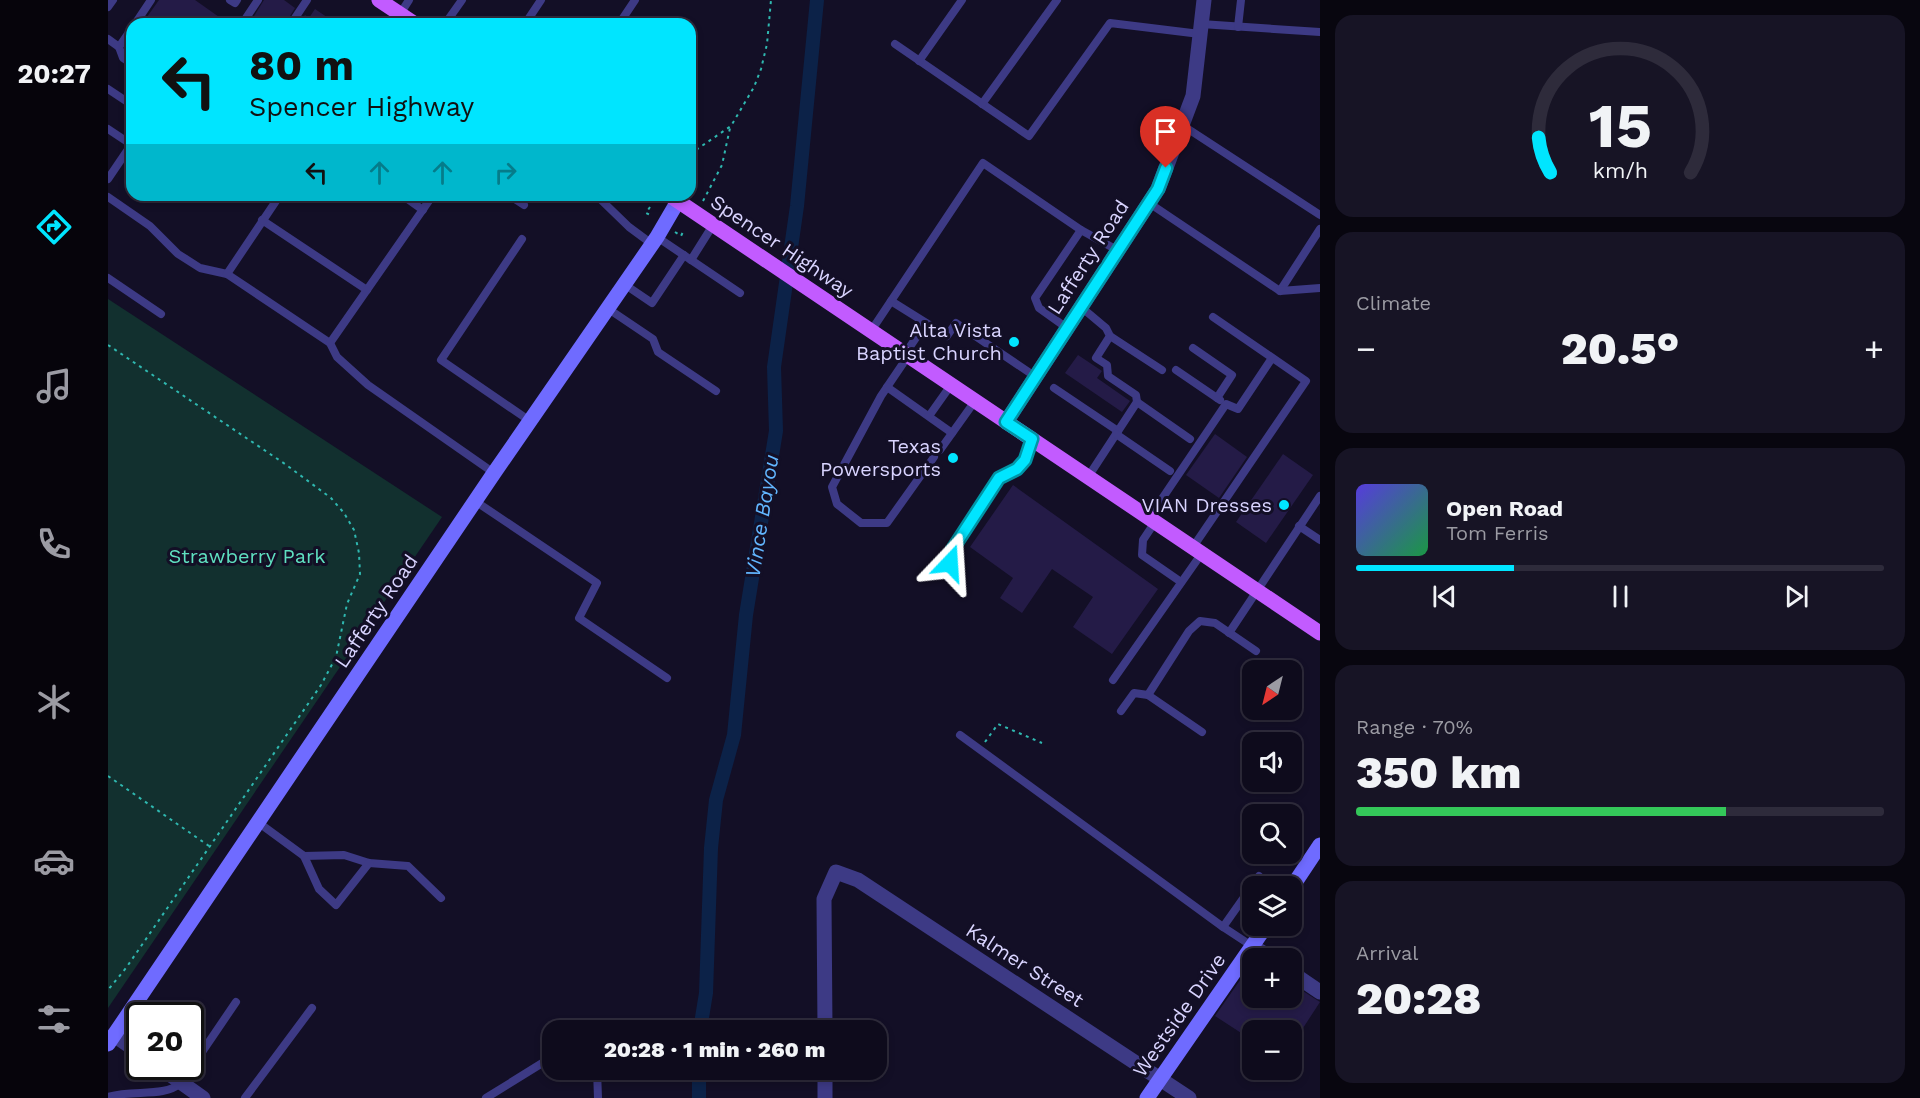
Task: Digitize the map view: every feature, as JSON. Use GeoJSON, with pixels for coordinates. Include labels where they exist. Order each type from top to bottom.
{"type":"FeatureCollection","features":[{"type":"Feature","properties":{"kind":"main road"},"geometry":{"type":"LineString","coordinates":[[379,0],[403,18]]}},
{"type":"Feature","properties":{"kind":"main road","name":"Spencer Highway"},"geometry":{"type":"LineString","coordinates":[[678,201],[1320,633]]}},
{"type":"Feature","properties":{"kind":"street","name":"Lafferty Road"},"geometry":{"type":"LineString","coordinates":[[1006,422],[1158,189],[1193,96],[1204,0]]}},
{"type":"Feature","properties":{"kind":"street","name":"Lafferty Road"},"geometry":{"type":"LineString","coordinates":[[111,1040],[259,824],[494,472],[654,240],[673,201]]}},
{"type":"Feature","properties":{"kind":"street"},"geometry":{"type":"LineString","coordinates":[[1300,876],[1320,845]]}},
{"type":"Feature","properties":{"kind":"street","name":"Kalmer Street"},"geometry":{"type":"LineString","coordinates":[[825,1020],[824,899],[836,872],[858,880],[1189,1098]]}},
{"type":"Feature","properties":{"kind":"street","name":"Westside Drive"},"geometry":{"type":"LineString","coordinates":[[1147,1098],[1259,936]]}},
{"type":"Feature","properties":{"kind":"street"},"geometry":{"type":"LineString","coordinates":[[1302,980],[1320,992]]}},
{"type":"Feature","properties":{"kind":"street"},"geometry":{"type":"LineString","coordinates":[[111,1040],[126,1047]]}},
{"type":"Feature","properties":{"kind":"street"},"geometry":{"type":"LineString","coordinates":[[177,1080],[203,1098]]}},
{"type":"Feature","properties":{"kind":"street"},"geometry":{"type":"LineString","coordinates":[[825,1080],[825,1098]]}},
{"type":"Feature","properties":{"kind":"lane"},"geometry":{"type":"LineString","coordinates":[[108,7],[113,0]]}},
{"type":"Feature","properties":{"kind":"lane"},"geometry":{"type":"LineString","coordinates":[[230,0],[235,3],[237,0]]}},
{"type":"Feature","properties":{"kind":"lane"},"geometry":{"type":"LineString","coordinates":[[246,18],[258,0]]}},
{"type":"Feature","properties":{"kind":"lane"},"geometry":{"type":"LineString","coordinates":[[295,18],[307,0]]}},
{"type":"Feature","properties":{"kind":"lane"},"geometry":{"type":"LineString","coordinates":[[404,18],[409,0]]}},
{"type":"Feature","properties":{"kind":"lane"},"geometry":{"type":"LineString","coordinates":[[449,18],[462,0]]}},
{"type":"Feature","properties":{"kind":"lane"},"geometry":{"type":"LineString","coordinates":[[529,18],[541,0]]}},
{"type":"Feature","properties":{"kind":"lane"},"geometry":{"type":"LineString","coordinates":[[623,18],[634,0]]}},
{"type":"Feature","properties":{"kind":"lane"},"geometry":{"type":"LineString","coordinates":[[919,61],[962,0]]}},
{"type":"Feature","properties":{"kind":"lane"},"geometry":{"type":"LineString","coordinates":[[982,104],[1056,0]]}},
{"type":"Feature","properties":{"kind":"lane"},"geometry":{"type":"LineString","coordinates":[[1238,27],[1241,0]]}},
{"type":"Feature","properties":{"kind":"lane"},"geometry":{"type":"LineString","coordinates":[[138,18],[148,1]]}},
{"type":"Feature","properties":{"kind":"lane"},"geometry":{"type":"LineString","coordinates":[[895,44],[1029,136],[1110,23],[1201,29],[1238,27],[1320,33]]}},
{"type":"Feature","properties":{"kind":"lane"},"geometry":{"type":"LineString","coordinates":[[119,47],[126,37]]}},
{"type":"Feature","properties":{"kind":"lane"},"geometry":{"type":"LineString","coordinates":[[109,41],[119,47],[126,60]]}},
{"type":"Feature","properties":{"kind":"lane"},"geometry":{"type":"LineString","coordinates":[[108,89],[126,101]]}},
{"type":"Feature","properties":{"kind":"lane"},"geometry":{"type":"LineString","coordinates":[[1182,125],[1320,215]]}},
{"type":"Feature","properties":{"kind":"lane"},"geometry":{"type":"LineString","coordinates":[[108,129],[126,141]]}},
{"type":"Feature","properties":{"kind":"lane"},"geometry":{"type":"LineString","coordinates":[[108,179],[126,154]]}},
{"type":"Feature","properties":{"kind":"lane"},"geometry":{"type":"LineString","coordinates":[[871,331],[983,163],[1082,230],[1118,250]]}},
{"type":"Feature","properties":{"kind":"lane"},"geometry":{"type":"LineString","coordinates":[[108,197],[150,226],[165,244],[190,262],[212,272],[227,274],[330,343],[337,357],[368,385],[494,472]]}},
{"type":"Feature","properties":{"kind":"lane"},"geometry":{"type":"LineString","coordinates":[[227,274],[276,201]]}},
{"type":"Feature","properties":{"kind":"lane"},"geometry":{"type":"LineString","coordinates":[[410,201],[423,210]]}},
{"type":"Feature","properties":{"kind":"lane"},"geometry":{"type":"LineString","coordinates":[[330,343],[429,201]]}},
{"type":"Feature","properties":{"kind":"lane"},"geometry":{"type":"LineString","coordinates":[[518,201],[524,205]]}},
{"type":"Feature","properties":{"kind":"lane"},"geometry":{"type":"LineString","coordinates":[[602,201],[629,227],[684,255],[740,293]]}},
{"type":"Feature","properties":{"kind":"lane"},"geometry":{"type":"LineString","coordinates":[[1149,202],[1280,291],[1320,288]]}},
{"type":"Feature","properties":{"kind":"lane"},"geometry":{"type":"LineString","coordinates":[[262,220],[367,290]]}},
{"type":"Feature","properties":{"kind":"lane"},"geometry":{"type":"LineString","coordinates":[[691,260],[713,225]]}},
{"type":"Feature","properties":{"kind":"lane"},"geometry":{"type":"LineString","coordinates":[[1280,291],[1320,229]]}},
{"type":"Feature","properties":{"kind":"lane"},"geometry":{"type":"LineString","coordinates":[[1067,328],[1039,308],[1035,298],[1082,230]]}},
{"type":"Feature","properties":{"kind":"lane"},"geometry":{"type":"LineString","coordinates":[[522,239],[441,360],[530,421]]}},
{"type":"Feature","properties":{"kind":"lane"},"geometry":{"type":"LineString","coordinates":[[624,284],[652,303],[684,255]]}},
{"type":"Feature","properties":{"kind":"lane"},"geometry":{"type":"LineString","coordinates":[[108,278],[161,314]]}},
{"type":"Feature","properties":{"kind":"lane"},"geometry":{"type":"LineString","coordinates":[[891,301],[947,336],[956,323],[1036,377]]}},
{"type":"Feature","properties":{"kind":"lane"},"geometry":{"type":"LineString","coordinates":[[608,308],[653,339],[658,352],[716,391]]}},
{"type":"Feature","properties":{"kind":"lane"},"geometry":{"type":"LineString","coordinates":[[1080,308],[1106,328],[1110,336],[1162,370]]}},
{"type":"Feature","properties":{"kind":"lane"},"geometry":{"type":"LineString","coordinates":[[1113,680],[1181,582],[1197,550],[1306,381],[1213,317]]}},
{"type":"Feature","properties":{"kind":"lane"},"geometry":{"type":"LineString","coordinates":[[926,323],[887,387],[832,487],[837,504],[861,522],[887,523],[934,457]]}},
{"type":"Feature","properties":{"kind":"lane"},"geometry":{"type":"LineString","coordinates":[[1088,477],[1137,402],[1136,395],[1108,376],[1107,365],[1096,358],[1110,336]]}},
{"type":"Feature","properties":{"kind":"lane"},"geometry":{"type":"LineString","coordinates":[[1192,348],[1232,375],[1217,398]]}},
{"type":"Feature","properties":{"kind":"lane"},"geometry":{"type":"LineString","coordinates":[[1176,369],[1226,404],[1238,409],[1272,358]]}},
{"type":"Feature","properties":{"kind":"lane"},"geometry":{"type":"LineString","coordinates":[[929,416],[951,385]]}},
{"type":"Feature","properties":{"kind":"lane"},"geometry":{"type":"LineString","coordinates":[[887,387],[952,433]]}},
{"type":"Feature","properties":{"kind":"lane"},"geometry":{"type":"LineString","coordinates":[[1054,388],[1170,471]]}},
{"type":"Feature","properties":{"kind":"lane"},"geometry":{"type":"LineString","coordinates":[[940,450],[975,401]]}},
{"type":"Feature","properties":{"kind":"lane"},"geometry":{"type":"LineString","coordinates":[[1137,402],[1190,439]]}},
{"type":"Feature","properties":{"kind":"lane"},"geometry":{"type":"LineString","coordinates":[[1181,582],[1142,555],[1143,540],[1152,520],[1226,404]]}},
{"type":"Feature","properties":{"kind":"lane"},"geometry":{"type":"LineString","coordinates":[[948,577],[952,550],[968,523],[999,478],[1017,469],[1025,460],[1032,439]]}},
{"type":"Feature","properties":{"kind":"lane"},"geometry":{"type":"LineString","coordinates":[[1229,633],[1320,496]]}},
{"type":"Feature","properties":{"kind":"lane"},"geometry":{"type":"LineString","coordinates":[[475,501],[597,583],[579,618],[666,678]]}},
{"type":"Feature","properties":{"kind":"lane"},"geometry":{"type":"LineString","coordinates":[[1299,526],[1320,540]]}},
{"type":"Feature","properties":{"kind":"lane"},"geometry":{"type":"LineString","coordinates":[[1148,695],[1189,631],[1200,621],[1215,623],[1256,651]]}},
{"type":"Feature","properties":{"kind":"lane"},"geometry":{"type":"LineString","coordinates":[[1122,711],[1134,693],[1148,695],[1202,732]]}},
{"type":"Feature","properties":{"kind":"lane"},"geometry":{"type":"LineString","coordinates":[[960,735],[1252,946]]}},
{"type":"Feature","properties":{"kind":"lane"},"geometry":{"type":"LineString","coordinates":[[259,824],[304,856],[319,889],[336,905],[369,862]]}},
{"type":"Feature","properties":{"kind":"lane"},"geometry":{"type":"LineString","coordinates":[[304,856],[344,855],[369,862],[408,866],[441,898]]}},
{"type":"Feature","properties":{"kind":"lane"},"geometry":{"type":"LineString","coordinates":[[1223,927],[1242,900]]}},
{"type":"Feature","properties":{"kind":"lane"},"geometry":{"type":"LineString","coordinates":[[108,1097],[136,1091],[173,1090],[181,1083],[236,1002]]}},
{"type":"Feature","properties":{"kind":"lane"},"geometry":{"type":"LineString","coordinates":[[245,1098],[312,1008]]}},
{"type":"Feature","properties":{"kind":"lane"},"geometry":{"type":"LineString","coordinates":[[486,1098],[542,1063]]}},
{"type":"Feature","properties":{"kind":"lane"},"geometry":{"type":"LineString","coordinates":[[597,1080],[598,1098]]}},
{"type":"Feature","properties":{"kind":"path"},"geometry":{"type":"LineString","coordinates":[[710,189],[722,165],[731,126],[761,69],[767,44],[771,0]]}},
{"type":"Feature","properties":{"kind":"path"},"geometry":{"type":"LineString","coordinates":[[696,150],[731,126]]}},
{"type":"Feature","properties":{"kind":"path"},"geometry":{"type":"LineString","coordinates":[[650,207],[646,213],[652,216]]}},
{"type":"Feature","properties":{"kind":"path"},"geometry":{"type":"LineString","coordinates":[[675,232],[681,236],[684,230]]}},
{"type":"Feature","properties":{"kind":"path"},"geometry":{"type":"LineString","coordinates":[[108,345],[276,458],[331,498],[344,513],[354,530],[359,553],[360,574],[347,604],[336,657],[321,685],[126,968],[108,990]]}},
{"type":"Feature","properties":{"kind":"path"},"geometry":{"type":"LineString","coordinates":[[980,749],[998,724],[1042,743]]}},
{"type":"Feature","properties":{"kind":"path"},"geometry":{"type":"LineString","coordinates":[[108,776],[209,846]]}},
{"type":"Feature","properties":{"kind":"green space","name":"Strawberry Park"},"geometry":{"type":"Polygon","coordinates":[[[108,299],[442,517],[108,1008],[108,299]]]}},
{"type":"Feature","properties":{"kind":"building"},"geometry":{"type":"Polygon","coordinates":[[[159,0],[195,0],[220,18],[146,18],[159,0]]]}},
{"type":"Feature","properties":{"kind":"building"},"geometry":{"type":"Polygon","coordinates":[[[264,0],[284,0],[295,8],[289,18],[253,18],[264,0]]]}},
{"type":"Feature","properties":{"kind":"building"},"geometry":{"type":"Polygon","coordinates":[[[315,9],[328,18],[309,18],[315,9]]]}},
{"type":"Feature","properties":{"kind":"building"},"geometry":{"type":"Polygon","coordinates":[[[1078,355],[1102,371],[1097,378],[1130,401],[1122,412],[1065,373],[1078,355]]]}},
{"type":"Feature","properties":{"kind":"building"},"geometry":{"type":"Polygon","coordinates":[[[1215,434],[1247,457],[1219,498],[1186,475],[1215,434]]]}},
{"type":"Feature","properties":{"kind":"building"},"geometry":{"type":"Polygon","coordinates":[[[1283,454],[1313,475],[1266,543],[1236,522],[1283,454]]]}},
{"type":"Feature","properties":{"kind":"building"},"geometry":{"type":"Polygon","coordinates":[[[1013,485],[1158,589],[1112,654],[1073,627],[1093,597],[1052,569],[1022,613],[1000,598],[1013,578],[970,547],[1013,485]]]}},
{"type":"Feature","properties":{"kind":"building"},"geometry":{"type":"Polygon","coordinates":[[[1242,977],[1242,1008],[1302,1008],[1302,990],[1320,1002],[1302,1030],[1302,1020],[1242,1020],[1242,1034],[1215,1016],[1242,977]]]}},
{"type":"Feature","properties":{"kind":"waterway","name":"Vince Bayou"},"geometry":{"type":"LineString","coordinates":[[702,1020],[706,993],[711,848],[716,800],[734,735],[746,615],[776,431],[774,367],[797,206],[817,0]]}},
{"type":"Feature","properties":{"kind":"waterway","name":"Vince Bayou"},"geometry":{"type":"LineString","coordinates":[[699,1080],[699,1098]]}},
{"type":"Feature","properties":{"kind":"place","name":"Alta Vista Baptist Church"},"geometry":{"type":"Point","coordinates":[1014,342]}},
{"type":"Feature","properties":{"kind":"place","name":"Texas Powersports"},"geometry":{"type":"Point","coordinates":[953,458]}},
{"type":"Feature","properties":{"kind":"place","name":"VIAN Dresses"},"geometry":{"type":"Point","coordinates":[1284,505]}},
{"type":"Feature","properties":{"kind":"route"},"geometry":{"type":"LineString","coordinates":[[950,563],[952,550],[999,478],[1017,469],[1025,460],[1032,439],[1006,422],[1158,189],[1166,168]]}}]}
